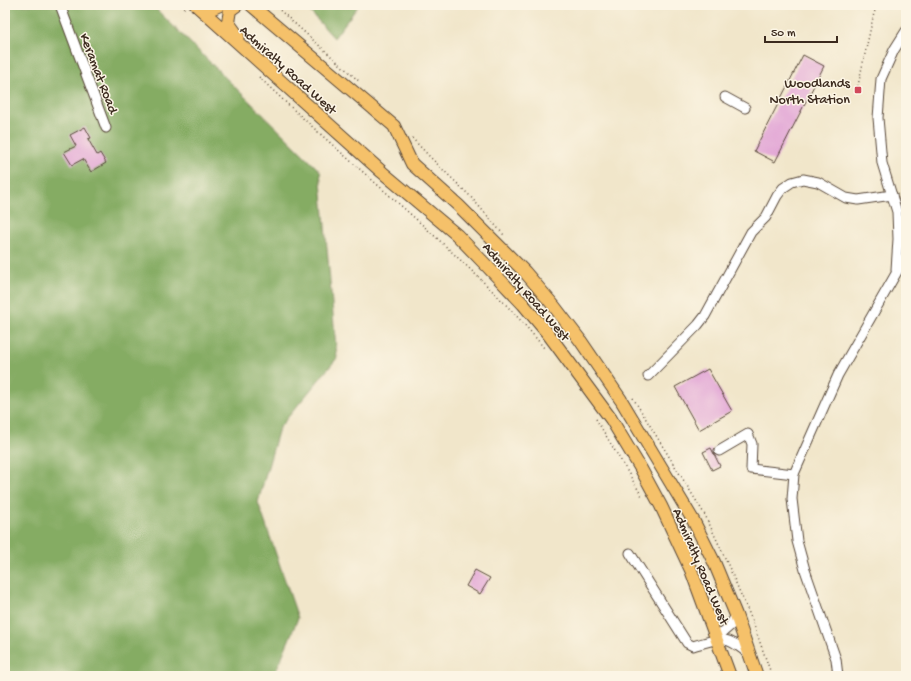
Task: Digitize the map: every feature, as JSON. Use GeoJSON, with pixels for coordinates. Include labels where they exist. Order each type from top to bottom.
{"type":"FeatureCollection","features":[{"type":"Feature","properties":{"kind":"main road"},"geometry":{"type":"LineString","coordinates":[[193,7],[209,10],[220,5]]}},
{"type":"Feature","properties":{"kind":"main road"},"geometry":{"type":"LineString","coordinates":[[237,5],[230,10],[228,22],[256,60]]}},
{"type":"Feature","properties":{"kind":"main road","name":"Admiralty Road West"},"geometry":{"type":"LineString","coordinates":[[250,6],[394,126],[412,164],[477,224],[524,272],[554,306],[580,340],[621,400],[693,520],[714,562],[736,615],[757,676]]}},
{"type":"Feature","properties":{"kind":"main road","name":"Admiralty Road West"},"geometry":{"type":"LineString","coordinates":[[193,7],[256,60],[382,172],[457,235],[518,299],[549,335],[610,419],[641,469],[661,506],[691,570],[730,676]]}},
{"type":"Feature","properties":{"kind":"street","name":"Keramat Road"},"geometry":{"type":"LineString","coordinates":[[60,5],[106,128]]}},
{"type":"Feature","properties":{"kind":"street"},"geometry":{"type":"LineString","coordinates":[[896,274],[898,239],[897,212],[882,163],[878,118],[881,79],[894,50],[906,31]]}},
{"type":"Feature","properties":{"kind":"street"},"geometry":{"type":"LineString","coordinates":[[725,97],[745,108]]}},
{"type":"Feature","properties":{"kind":"street"},"geometry":{"type":"LineString","coordinates":[[648,376],[706,316],[752,232],[766,217],[783,188],[792,182],[803,179],[818,182],[846,198],[858,200],[892,195]]}},
{"type":"Feature","properties":{"kind":"street"},"geometry":{"type":"LineString","coordinates":[[838,676],[836,659],[805,570],[798,541],[792,499],[794,474],[838,375],[906,256]]}},
{"type":"Feature","properties":{"kind":"street"},"geometry":{"type":"LineString","coordinates":[[719,451],[748,434],[752,444],[751,469],[794,474]]}},
{"type":"Feature","properties":{"kind":"street"},"geometry":{"type":"LineString","coordinates":[[630,553],[687,643],[693,646],[716,638],[730,626],[736,615]]}},
{"type":"Feature","properties":{"kind":"street"},"geometry":{"type":"LineString","coordinates":[[716,638],[726,639],[736,644],[750,656]]}},
{"type":"Feature","properties":{"kind":"path"},"geometry":{"type":"LineString","coordinates":[[181,5],[193,7]]}},
{"type":"Feature","properties":{"kind":"path"},"geometry":{"type":"LineString","coordinates":[[857,90],[874,13],[878,5]]}},
{"type":"Feature","properties":{"kind":"path"},"geometry":{"type":"LineString","coordinates":[[899,5],[906,10]]}},
{"type":"Feature","properties":{"kind":"path"},"geometry":{"type":"LineString","coordinates":[[258,76],[297,113],[423,224],[484,282],[510,308],[547,352]]}},
{"type":"Feature","properties":{"kind":"path"},"geometry":{"type":"LineString","coordinates":[[594,415],[644,498]]}},
{"type":"Feature","properties":{"kind":"green space"},"geometry":{"type":"Polygon","coordinates":[[[5,5],[152,5],[320,171],[337,358],[279,428],[258,502],[298,618],[274,676],[5,676],[5,5]]]}},
{"type":"Feature","properties":{"kind":"green space"},"geometry":{"type":"Polygon","coordinates":[[[304,5],[359,5],[334,38],[304,5]]]}},
{"type":"Feature","properties":{"kind":"building"},"geometry":{"type":"Polygon","coordinates":[[[803,55],[824,66],[775,162],[754,151],[803,55]]]}},
{"type":"Feature","properties":{"kind":"building"},"geometry":{"type":"Polygon","coordinates":[[[85,127],[91,138],[88,139],[97,155],[100,153],[106,163],[91,172],[83,159],[72,165],[64,152],[76,146],[70,135],[85,127]]]}},
{"type":"Feature","properties":{"kind":"building"},"geometry":{"type":"Polygon","coordinates":[[[708,369],[732,411],[699,430],[675,387],[708,369]]]}},
{"type":"Feature","properties":{"kind":"building"},"geometry":{"type":"Polygon","coordinates":[[[711,448],[720,466],[712,470],[703,452],[711,448]]]}},
{"type":"Feature","properties":{"kind":"building"},"geometry":{"type":"Polygon","coordinates":[[[475,570],[490,578],[480,594],[466,586],[475,570]]]}},
{"type":"Feature","properties":{"kind":"place","name":"Woodlands North Station"},"geometry":{"type":"Point","coordinates":[858,90]}}]}
